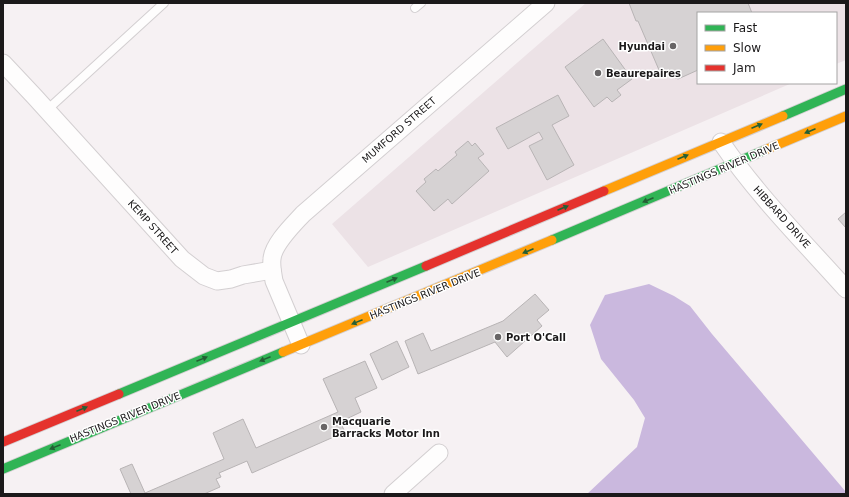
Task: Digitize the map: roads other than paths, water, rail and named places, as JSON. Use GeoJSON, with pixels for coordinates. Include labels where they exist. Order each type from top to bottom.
{"type":"FeatureCollection","features":[{"type":"Feature","properties":{"kind":"main road"},"geometry":{"type":"LineString","coordinates":[[4,438],[292,322],[846,89]]}},
{"type":"Feature","properties":{"kind":"main road","name":"HASTINGS RIVER DRIVE"},"geometry":{"type":"LineString","coordinates":[[3,469],[21,460],[470,276],[846,116]]}},
{"type":"Feature","properties":{"kind":"street","name":"MUMFORD STREET"},"geometry":{"type":"LineString","coordinates":[[272,270],[272,257],[275,249],[303,214],[546,3]]}},
{"type":"Feature","properties":{"kind":"street","name":"KEMP STREET"},"geometry":{"type":"LineString","coordinates":[[3,63],[182,259],[204,276],[217,281],[272,270]]}},
{"type":"Feature","properties":{"kind":"street","name":"HIBBARD DRIVE"},"geometry":{"type":"LineString","coordinates":[[721,142],[757,189],[846,290]]}},
{"type":"Feature","properties":{"kind":"street"},"geometry":{"type":"LineString","coordinates":[[272,270],[274,281],[301,345]]}},
{"type":"Feature","properties":{"kind":"street"},"geometry":{"type":"LineString","coordinates":[[393,494],[439,452]]}},
{"type":"Feature","properties":{"kind":"lane"},"geometry":{"type":"LineString","coordinates":[[47,110],[164,3]]}},
{"type":"Feature","properties":{"kind":"place","name":"Hyundai"},"geometry":{"type":"Point","coordinates":[673,46]}},
{"type":"Feature","properties":{"kind":"place","name":"Beaurepaires"},"geometry":{"type":"Point","coordinates":[598,73]}},
{"type":"Feature","properties":{"kind":"place","name":"Port O'Call"},"geometry":{"type":"Point","coordinates":[498,337]}},
{"type":"Feature","properties":{"kind":"place","name":"Macquarie Barracks Motor Inn"},"geometry":{"type":"Point","coordinates":[324,427]}}]}
